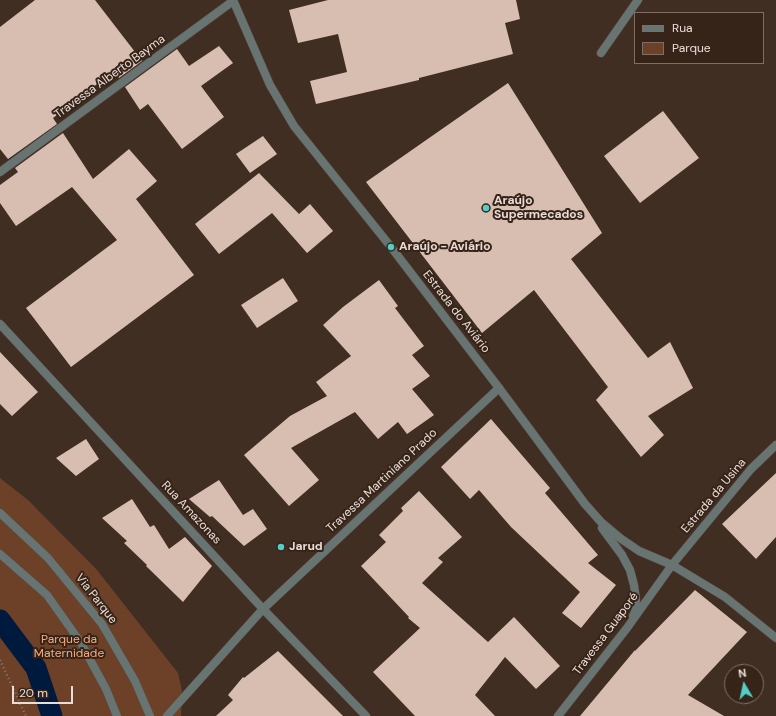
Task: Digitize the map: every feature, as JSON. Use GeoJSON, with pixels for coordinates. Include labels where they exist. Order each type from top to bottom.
{"type":"FeatureCollection","features":[{"type":"Feature","properties":{"kind":"street","name":"Travessa Alberto Bayma"},"geometry":{"type":"LineString","coordinates":[[0,172],[233,0]]}},
{"type":"Feature","properties":{"kind":"street","name":"Estrada do Aviário"},"geometry":{"type":"LineString","coordinates":[[233,0],[270,85],[294,126],[391,247],[499,388],[585,504],[601,522],[620,538],[639,551],[672,565],[726,597],[776,638]]}},
{"type":"Feature","properties":{"kind":"street"},"geometry":{"type":"LineString","coordinates":[[602,53],[638,0]]}},
{"type":"Feature","properties":{"kind":"street","name":"Rua Amazonas"},"geometry":{"type":"LineString","coordinates":[[0,324],[263,609],[366,716]]}},
{"type":"Feature","properties":{"kind":"street","name":"Travessa Martiniano Prado"},"geometry":{"type":"LineString","coordinates":[[167,716],[263,609],[499,388]]}},
{"type":"Feature","properties":{"kind":"street","name":"Estrada da Usina"},"geometry":{"type":"LineString","coordinates":[[672,565],[751,469],[776,445]]}},
{"type":"Feature","properties":{"kind":"street"},"geometry":{"type":"LineString","coordinates":[[585,504],[622,555],[630,570],[636,600],[635,612],[627,628]]}},
{"type":"Feature","properties":{"kind":"street","name":"Via Parque"},"geometry":{"type":"LineString","coordinates":[[0,513],[48,558],[102,624],[135,680],[150,716]]}},
{"type":"Feature","properties":{"kind":"street"},"geometry":{"type":"LineString","coordinates":[[0,554],[47,595],[81,643],[106,689],[117,716]]}},
{"type":"Feature","properties":{"kind":"street","name":"Travessa Guaporé"},"geometry":{"type":"LineString","coordinates":[[558,716],[627,628],[672,565]]}},
{"type":"Feature","properties":{"kind":"path"},"geometry":{"type":"LineString","coordinates":[[0,660],[26,716]]}},
{"type":"Feature","properties":{"kind":"green space","name":"Parque da Maternidade"},"geometry":{"type":"Polygon","coordinates":[[[0,478],[28,500],[97,570],[178,673],[182,691],[181,716],[0,716],[0,478]]]}},
{"type":"Feature","properties":{"kind":"building"},"geometry":{"type":"Polygon","coordinates":[[[35,0],[95,0],[142,61],[119,78],[114,71],[53,118],[57,124],[8,159],[0,149],[0,27],[35,0]]]}},
{"type":"Feature","properties":{"kind":"building"},"geometry":{"type":"Polygon","coordinates":[[[328,0],[516,0],[520,19],[505,23],[513,54],[419,78],[419,80],[316,104],[310,81],[347,72],[338,34],[298,43],[289,10],[328,0]]]}},
{"type":"Feature","properties":{"kind":"building"},"geometry":{"type":"Polygon","coordinates":[[[219,46],[233,63],[201,86],[224,117],[182,149],[148,104],[140,110],[125,87],[177,49],[189,66],[219,46]]]}},
{"type":"Feature","properties":{"kind":"building","name":"Araújo Supermecados"},"geometry":{"type":"Polygon","coordinates":[[[508,83],[602,233],[571,259],[648,358],[670,342],[693,388],[648,416],[664,435],[641,457],[596,400],[608,387],[534,290],[482,333],[366,182],[508,83]]]}},
{"type":"Feature","properties":{"kind":"building"},"geometry":{"type":"Polygon","coordinates":[[[663,111],[699,158],[640,203],[604,156],[663,111]]]}},
{"type":"Feature","properties":{"kind":"building"},"geometry":{"type":"Polygon","coordinates":[[[63,133],[93,179],[129,149],[157,181],[136,199],[194,275],[71,367],[26,308],[117,240],[72,187],[16,226],[0,203],[0,185],[18,172],[15,168],[63,133]]]}},
{"type":"Feature","properties":{"kind":"building"},"geometry":{"type":"Polygon","coordinates":[[[263,136],[277,154],[250,173],[236,154],[263,136]]]}},
{"type":"Feature","properties":{"kind":"building"},"geometry":{"type":"Polygon","coordinates":[[[259,173],[299,214],[310,204],[333,231],[307,253],[272,213],[219,254],[195,224],[259,173]]]}},
{"type":"Feature","properties":{"kind":"building"},"geometry":{"type":"Polygon","coordinates":[[[283,278],[298,301],[257,328],[241,305],[283,278]]]}},
{"type":"Feature","properties":{"kind":"building"},"geometry":{"type":"Polygon","coordinates":[[[379,280],[398,306],[395,308],[424,346],[412,355],[430,376],[412,389],[434,415],[407,434],[398,422],[378,439],[355,412],[291,448],[319,480],[289,506],[244,455],[290,416],[327,396],[316,382],[351,356],[323,325],[343,307],[379,280]]]}},
{"type":"Feature","properties":{"kind":"building"},"geometry":{"type":"Polygon","coordinates":[[[0,352],[38,392],[12,416],[0,404],[0,352]]]}},
{"type":"Feature","properties":{"kind":"building"},"geometry":{"type":"Polygon","coordinates":[[[491,419],[550,488],[545,493],[598,555],[588,563],[616,585],[581,628],[562,613],[580,592],[511,527],[479,490],[470,499],[441,467],[491,419]]]}},
{"type":"Feature","properties":{"kind":"building"},"geometry":{"type":"Polygon","coordinates":[[[86,439],[99,459],[76,476],[56,458],[86,439]]]}},
{"type":"Feature","properties":{"kind":"building"},"geometry":{"type":"Polygon","coordinates":[[[776,473],[776,537],[756,559],[722,524],[776,473]]]}},
{"type":"Feature","properties":{"kind":"building"},"geometry":{"type":"Polygon","coordinates":[[[219,480],[243,515],[253,509],[267,529],[244,546],[212,516],[210,517],[189,499],[219,480]]]}},
{"type":"Feature","properties":{"kind":"building"},"geometry":{"type":"Polygon","coordinates":[[[419,491],[462,537],[438,558],[443,562],[422,583],[488,642],[514,617],[560,666],[536,689],[505,657],[475,695],[495,716],[415,716],[373,672],[420,628],[408,618],[409,617],[361,566],[386,542],[379,535],[403,511],[401,508],[419,491]]]}},
{"type":"Feature","properties":{"kind":"building"},"geometry":{"type":"Polygon","coordinates":[[[132,499],[150,527],[154,525],[169,549],[185,537],[212,566],[183,602],[124,543],[127,541],[102,518],[132,499]]]}},
{"type":"Feature","properties":{"kind":"building"},"geometry":{"type":"Polygon","coordinates":[[[695,590],[747,632],[688,695],[724,716],[580,716],[635,650],[695,590]]]}},
{"type":"Feature","properties":{"kind":"building"},"geometry":{"type":"Polygon","coordinates":[[[278,651],[343,716],[216,716],[233,700],[228,695],[243,677],[244,678],[278,651]]]}},
{"type":"Feature","properties":{"kind":"waterway"},"geometry":{"type":"LineString","coordinates":[[0,620],[36,668],[52,716]]}},
{"type":"Feature","properties":{"kind":"place","name":"Araújo Supermecados"},"geometry":{"type":"Point","coordinates":[486,208]}},
{"type":"Feature","properties":{"kind":"place","name":"Araújo - Aviário"},"geometry":{"type":"Point","coordinates":[391,247]}},
{"type":"Feature","properties":{"kind":"place","name":"Jarud"},"geometry":{"type":"Point","coordinates":[281,547]}}]}
